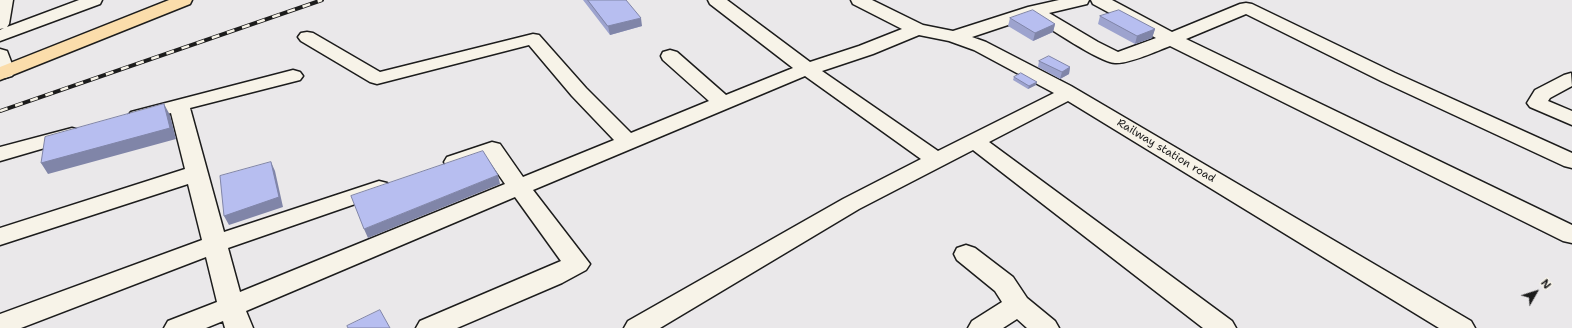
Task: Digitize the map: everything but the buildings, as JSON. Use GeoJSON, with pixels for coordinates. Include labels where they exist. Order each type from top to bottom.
{"type":"FeatureCollection","features":[{"type":"Feature","properties":{"kind":"main road"},"geometry":{"type":"LineString","coordinates":[[2,67],[184,0]]}},
{"type":"Feature","properties":{"kind":"street"},"geometry":{"type":"LineString","coordinates":[[0,24],[5,0]]}},
{"type":"Feature","properties":{"kind":"street"},"geometry":{"type":"LineString","coordinates":[[0,36],[94,0]]}},
{"type":"Feature","properties":{"kind":"street"},"geometry":{"type":"LineString","coordinates":[[716,0],[807,69],[937,160]]}},
{"type":"Feature","properties":{"kind":"street","name":"Railway station road"},"geometry":{"type":"LineString","coordinates":[[859,0],[917,29],[954,37],[980,46],[1069,93],[1461,328]]}},
{"type":"Feature","properties":{"kind":"street"},"geometry":{"type":"LineString","coordinates":[[954,37],[1034,11],[1081,0]]}},
{"type":"Feature","properties":{"kind":"street"},"geometry":{"type":"LineString","coordinates":[[1099,0],[1171,39],[1572,235]]}},
{"type":"Feature","properties":{"kind":"street"},"geometry":{"type":"LineString","coordinates":[[1034,11],[1092,46],[1116,58],[1136,53],[1246,8],[1388,76],[1572,161]]}},
{"type":"Feature","properties":{"kind":"street"},"geometry":{"type":"LineString","coordinates":[[178,328],[235,317],[316,273],[723,103],[807,69],[866,50],[917,29]]}},
{"type":"Feature","properties":{"kind":"street"},"geometry":{"type":"LineString","coordinates":[[307,37],[377,78],[533,39],[578,92],[628,142]]}},
{"type":"Feature","properties":{"kind":"street"},"geometry":{"type":"LineString","coordinates":[[670,56],[723,103]]}},
{"type":"Feature","properties":{"kind":"street"},"geometry":{"type":"LineString","coordinates":[[119,122],[293,76]]}},
{"type":"Feature","properties":{"kind":"street"},"geometry":{"type":"LineString","coordinates":[[1571,80],[1542,94],[1537,103],[1572,118]]}},
{"type":"Feature","properties":{"kind":"street"},"geometry":{"type":"LineString","coordinates":[[638,328],[851,204],[1069,93]]}},
{"type":"Feature","properties":{"kind":"street"},"geometry":{"type":"LineString","coordinates":[[179,105],[235,317]]}},
{"type":"Feature","properties":{"kind":"street"},"geometry":{"type":"LineString","coordinates":[[0,154],[90,130]]}},
{"type":"Feature","properties":{"kind":"street"},"geometry":{"type":"LineString","coordinates":[[974,141],[1222,328]]}},
{"type":"Feature","properties":{"kind":"street"},"geometry":{"type":"LineString","coordinates":[[430,328],[553,276],[577,264],[492,149],[432,170]]}},
{"type":"Feature","properties":{"kind":"street"},"geometry":{"type":"LineString","coordinates":[[0,237],[197,173]]}},
{"type":"Feature","properties":{"kind":"street"},"geometry":{"type":"LineString","coordinates":[[0,325],[215,244],[402,180]]}},
{"type":"Feature","properties":{"kind":"street"},"geometry":{"type":"LineString","coordinates":[[966,254],[1004,284],[1018,305],[1045,328]]}},
{"type":"Feature","properties":{"kind":"street"},"geometry":{"type":"LineString","coordinates":[[982,328],[1018,305]]}},
{"type":"Feature","properties":{"kind":"railway"},"geometry":{"type":"LineString","coordinates":[[0,111],[322,0]]}}]}
